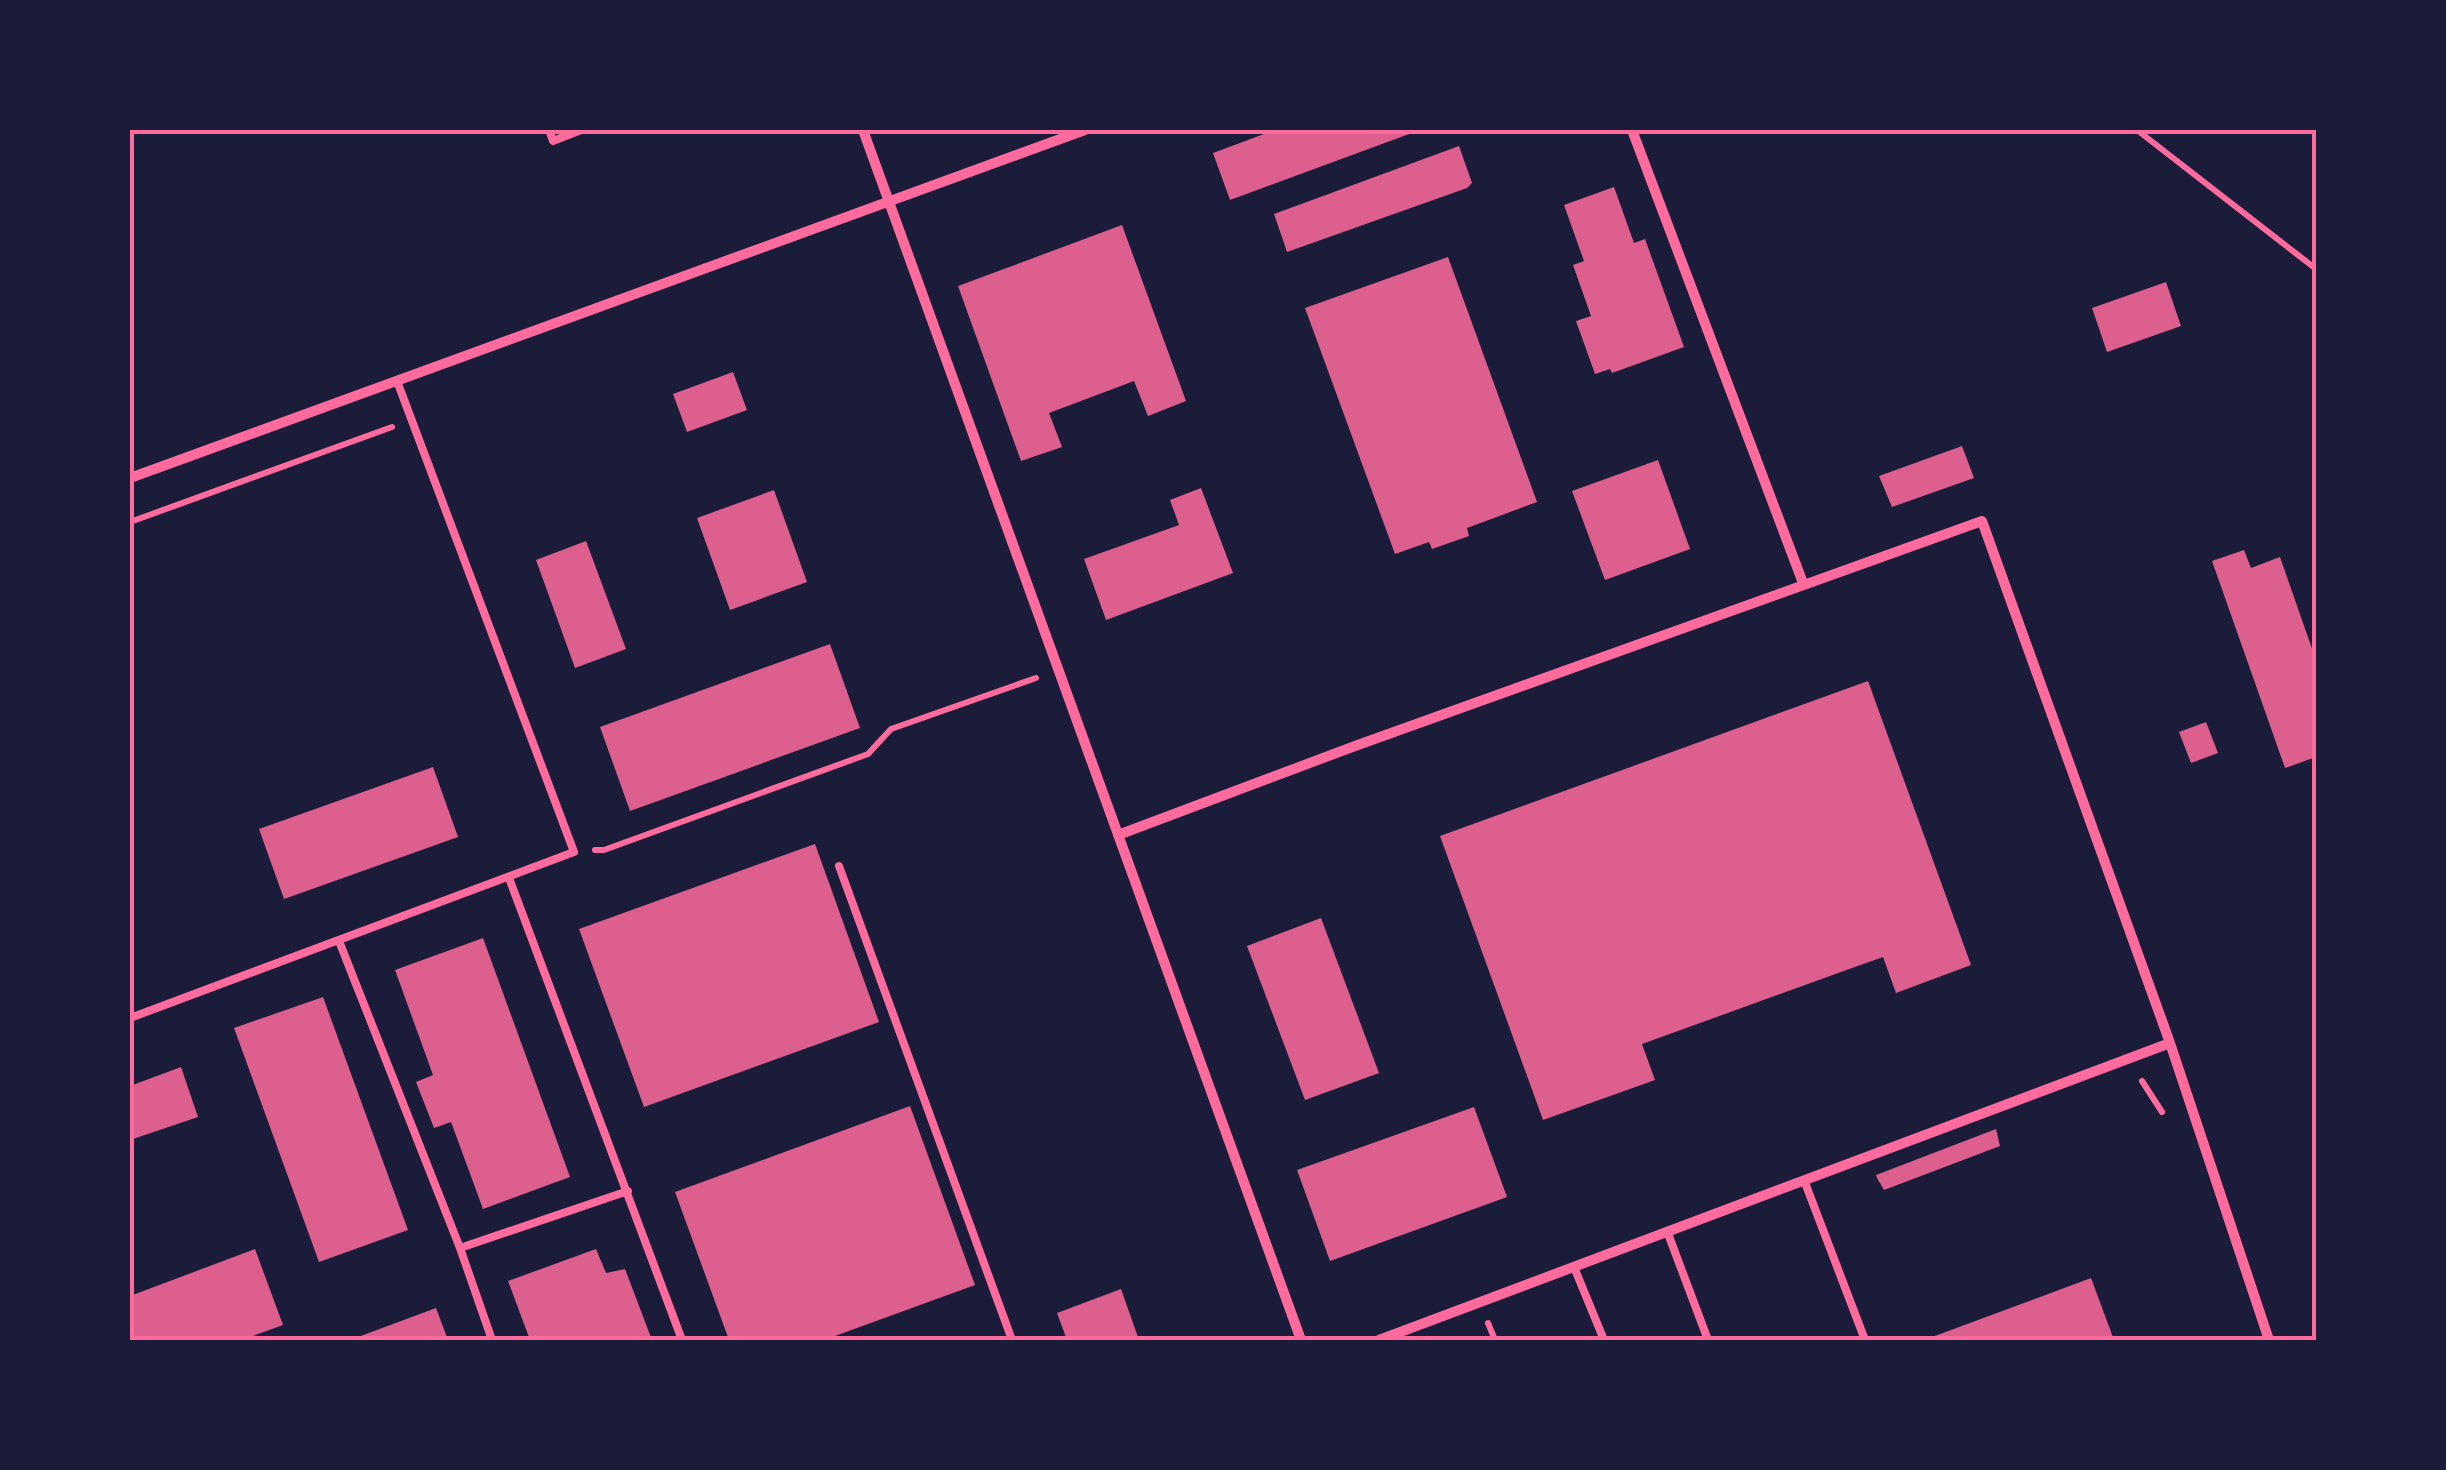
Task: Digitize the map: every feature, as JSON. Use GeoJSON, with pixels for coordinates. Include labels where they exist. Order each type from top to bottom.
{"type":"FeatureCollection","features":[{"type":"Feature","properties":{"kind":"street"},"geometry":{"type":"LineString","coordinates":[[863,130],[1300,1340]]}},
{"type":"Feature","properties":{"kind":"street"},"geometry":{"type":"LineString","coordinates":[[130,478],[1084,130]]}},
{"type":"Feature","properties":{"kind":"street"},"geometry":{"type":"LineString","coordinates":[[1632,130],[1803,583]]}},
{"type":"Feature","properties":{"kind":"street"},"geometry":{"type":"LineString","coordinates":[[1118,835],[1982,521],[2170,1043],[2268,1340]]}},
{"type":"Feature","properties":{"kind":"street"},"geometry":{"type":"LineString","coordinates":[[1379,1340],[2170,1043]]}},
{"type":"Feature","properties":{"kind":"lane"},"geometry":{"type":"LineString","coordinates":[[549,130],[553,141],[581,130]]}},
{"type":"Feature","properties":{"kind":"lane"},"geometry":{"type":"LineString","coordinates":[[130,1018],[574,852],[397,381]]}},
{"type":"Feature","properties":{"kind":"lane"},"geometry":{"type":"LineString","coordinates":[[839,866],[1012,1340]]}},
{"type":"Feature","properties":{"kind":"lane"},"geometry":{"type":"LineString","coordinates":[[509,878],[682,1340]]}},
{"type":"Feature","properties":{"kind":"lane"},"geometry":{"type":"LineString","coordinates":[[339,941],[460,1248],[492,1340]]}},
{"type":"Feature","properties":{"kind":"lane"},"geometry":{"type":"LineString","coordinates":[[1804,1180],[1866,1340]]}},
{"type":"Feature","properties":{"kind":"lane"},"geometry":{"type":"LineString","coordinates":[[460,1248],[628,1191]]}},
{"type":"Feature","properties":{"kind":"lane"},"geometry":{"type":"LineString","coordinates":[[1667,1231],[1708,1340]]}},
{"type":"Feature","properties":{"kind":"lane"},"geometry":{"type":"LineString","coordinates":[[1574,1266],[1604,1340]]}},
{"type":"Feature","properties":{"kind":"path"},"geometry":{"type":"LineString","coordinates":[[2136,130],[2316,269]]}},
{"type":"Feature","properties":{"kind":"path"},"geometry":{"type":"LineString","coordinates":[[130,522],[412,419]]}},
{"type":"Feature","properties":{"kind":"path"},"geometry":{"type":"LineString","coordinates":[[574,852],[604,850],[868,754],[890,730],[1058,670]]}},
{"type":"Feature","properties":{"kind":"building"},"geometry":{"type":"Polygon","coordinates":[[[1275,130],[1420,130],[1230,200],[1213,153],[1275,130]]]}},
{"type":"Feature","properties":{"kind":"building"},"geometry":{"type":"Polygon","coordinates":[[[1459,146],[1472,183],[1467,188],[1287,252],[1274,214],[1459,146]]]}},
{"type":"Feature","properties":{"kind":"building"},"geometry":{"type":"Polygon","coordinates":[[[1614,187],[1634,243],[1645,239],[1684,347],[1612,373],[1610,369],[1595,374],[1576,321],[1591,316],[1573,265],[1584,261],[1564,205],[1614,187]]]}},
{"type":"Feature","properties":{"kind":"building"},"geometry":{"type":"Polygon","coordinates":[[[1122,225],[1186,401],[1148,416],[1134,381],[1049,413],[1062,447],[1021,461],[958,286],[1122,225]]]}},
{"type":"Feature","properties":{"kind":"building"},"geometry":{"type":"Polygon","coordinates":[[[1448,257],[1537,502],[1467,528],[1469,536],[1432,549],[1429,542],[1395,554],[1305,308],[1448,257]]]}},
{"type":"Feature","properties":{"kind":"building"},"geometry":{"type":"Polygon","coordinates":[[[2166,282],[2181,326],[2107,352],[2092,308],[2166,282]]]}},
{"type":"Feature","properties":{"kind":"building"},"geometry":{"type":"Polygon","coordinates":[[[733,372],[747,410],[687,432],[673,394],[733,372]]]}},
{"type":"Feature","properties":{"kind":"building"},"geometry":{"type":"Polygon","coordinates":[[[1962,446],[1974,478],[1892,507],[1879,476],[1962,446]]]}},
{"type":"Feature","properties":{"kind":"building"},"geometry":{"type":"Polygon","coordinates":[[[1658,460],[1690,549],[1605,580],[1572,491],[1658,460]]]}},
{"type":"Feature","properties":{"kind":"building"},"geometry":{"type":"Polygon","coordinates":[[[1201,488],[1233,573],[1106,620],[1084,559],[1179,525],[1170,500],[1201,488]]]}},
{"type":"Feature","properties":{"kind":"building"},"geometry":{"type":"Polygon","coordinates":[[[774,490],[807,582],[730,610],[697,518],[774,490]]]}},
{"type":"Feature","properties":{"kind":"building"},"geometry":{"type":"Polygon","coordinates":[[[586,541],[626,649],[575,668],[536,560],[586,541]]]}},
{"type":"Feature","properties":{"kind":"building"},"geometry":{"type":"Polygon","coordinates":[[[2244,550],[2251,568],[2280,557],[2316,660],[2316,757],[2285,768],[2212,561],[2244,550]]]}},
{"type":"Feature","properties":{"kind":"building"},"geometry":{"type":"Polygon","coordinates":[[[830,644],[860,728],[630,811],[600,727],[830,644]]]}},
{"type":"Feature","properties":{"kind":"building"},"geometry":{"type":"Polygon","coordinates":[[[1868,681],[1971,965],[1896,993],[1883,957],[1642,1044],[1655,1080],[1543,1120],[1440,836],[1868,681]]]}},
{"type":"Feature","properties":{"kind":"building"},"geometry":{"type":"Polygon","coordinates":[[[2206,722],[2218,753],[2191,763],[2179,732],[2206,722]]]}},
{"type":"Feature","properties":{"kind":"building"},"geometry":{"type":"Polygon","coordinates":[[[433,767],[458,837],[284,899],[259,829],[433,767]]]}},
{"type":"Feature","properties":{"kind":"building"},"geometry":{"type":"Polygon","coordinates":[[[815,844],[879,1022],[644,1107],[579,929],[815,844]]]}},
{"type":"Feature","properties":{"kind":"building"},"geometry":{"type":"Polygon","coordinates":[[[1321,918],[1379,1073],[1305,1100],[1247,946],[1321,918]]]}},
{"type":"Feature","properties":{"kind":"building"},"geometry":{"type":"Polygon","coordinates":[[[483,938],[570,1177],[483,1209],[451,1122],[434,1128],[416,1082],[433,1075],[395,970],[483,938]]]}},
{"type":"Feature","properties":{"kind":"building"},"geometry":{"type":"Polygon","coordinates":[[[323,997],[408,1230],[319,1262],[234,1028],[323,997]]]}},
{"type":"Feature","properties":{"kind":"building"},"geometry":{"type":"Polygon","coordinates":[[[181,1067],[198,1117],[130,1140],[130,1086],[181,1067]]]}},
{"type":"Feature","properties":{"kind":"building"},"geometry":{"type":"Polygon","coordinates":[[[910,1106],[975,1285],[824,1340],[729,1340],[675,1192],[910,1106]]]}},
{"type":"Feature","properties":{"kind":"building"},"geometry":{"type":"Polygon","coordinates":[[[1474,1107],[1507,1197],[1330,1261],[1297,1170],[1474,1107]]]}},
{"type":"Feature","properties":{"kind":"building"},"geometry":{"type":"Polygon","coordinates":[[[1996,1129],[2000,1146],[1884,1190],[1877,1178],[1876,1175],[1996,1129]]]}},
{"type":"Feature","properties":{"kind":"building"},"geometry":{"type":"Polygon","coordinates":[[[255,1249],[283,1325],[242,1340],[130,1340],[130,1296],[255,1249]]]}},
{"type":"Feature","properties":{"kind":"building"},"geometry":{"type":"Polygon","coordinates":[[[596,1249],[606,1273],[625,1269],[652,1340],[530,1340],[508,1281],[596,1249]]]}},
{"type":"Feature","properties":{"kind":"building"},"geometry":{"type":"Polygon","coordinates":[[[2091,1278],[2114,1340],[1924,1340],[2091,1278]]]}},
{"type":"Feature","properties":{"kind":"building"},"geometry":{"type":"Polygon","coordinates":[[[1121,1289],[1139,1340],[1067,1340],[1057,1313],[1121,1289]]]}},
{"type":"Feature","properties":{"kind":"building"},"geometry":{"type":"Polygon","coordinates":[[[436,1308],[448,1340],[350,1340],[436,1308]]]}}]}
